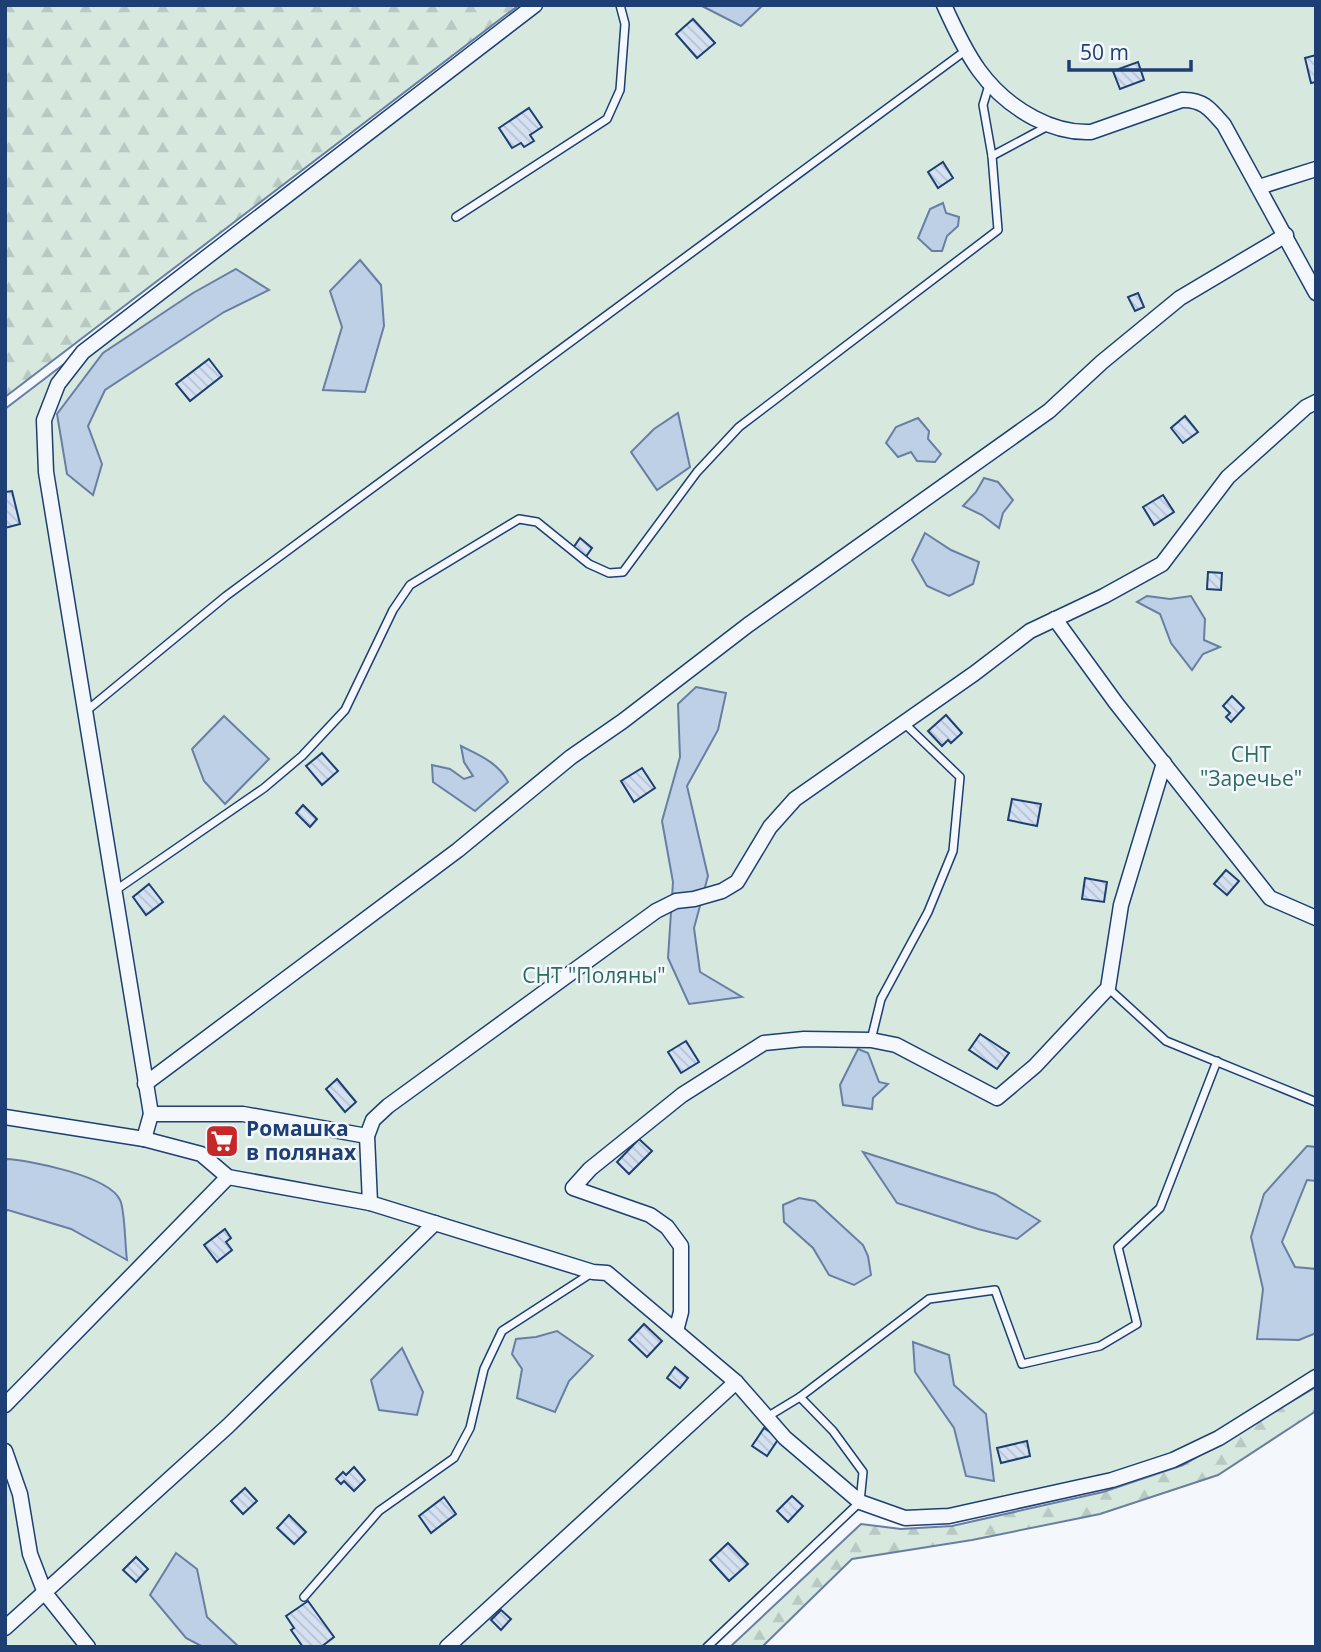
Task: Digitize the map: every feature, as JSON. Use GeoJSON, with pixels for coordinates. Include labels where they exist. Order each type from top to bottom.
{"type":"FeatureCollection","features":[{"type":"Feature","properties":{"kind":"street"},"geometry":{"type":"LineString","coordinates":[[144,1139],[151,1114],[46,472],[44,420],[58,384],[83,352],[535,5]]}},
{"type":"Feature","properties":{"kind":"street"},"geometry":{"type":"LineString","coordinates":[[944,5],[965,51],[989,84],[1004,100],[1049,126],[1076,133],[1091,132],[1173,103],[1195,100],[1206,106],[1224,125],[1316,293]]}},
{"type":"Feature","properties":{"kind":"street"},"geometry":{"type":"LineString","coordinates":[[1259,187],[1316,169]]}},
{"type":"Feature","properties":{"kind":"street"},"geometry":{"type":"LineString","coordinates":[[145,1084],[458,849],[571,757],[623,721],[748,625],[1049,411],[1101,362],[1180,298],[1286,235]]}},
{"type":"Feature","properties":{"kind":"street"},"geometry":{"type":"LineString","coordinates":[[370,1203],[367,1136],[373,1120],[388,1106],[656,911],[676,901],[722,891],[737,882],[770,827],[795,799],[1030,631],[1104,596],[1162,564],[1228,477],[1306,407],[1316,402]]}},
{"type":"Feature","properties":{"kind":"street"},"geometry":{"type":"LineString","coordinates":[[1055,619],[1270,898],[1316,918]]}},
{"type":"Feature","properties":{"kind":"street"},"geometry":{"type":"LineString","coordinates":[[676,1331],[682,1302],[681,1246],[667,1227],[650,1215],[573,1188],[590,1169],[682,1095],[764,1043],[804,1039],[871,1040],[896,1045],[998,1098],[1035,1066],[1108,988],[1121,905],[1164,763]]}},
{"type":"Feature","properties":{"kind":"street"},"geometry":{"type":"LineString","coordinates":[[151,1114],[243,1114],[367,1136]]}},
{"type":"Feature","properties":{"kind":"street"},"geometry":{"type":"LineString","coordinates":[[5,1117],[144,1139],[201,1154],[228,1177],[370,1203],[593,1272],[607,1273],[736,1382],[785,1438],[860,1502],[905,1518],[949,1516],[1112,1480],[1173,1460],[1219,1438],[1316,1377]]}},
{"type":"Feature","properties":{"kind":"street"},"geometry":{"type":"LineString","coordinates":[[5,1405],[228,1177]]}},
{"type":"Feature","properties":{"kind":"street"},"geometry":{"type":"LineString","coordinates":[[5,1628],[228,1426],[435,1223]]}},
{"type":"Feature","properties":{"kind":"street"},"geometry":{"type":"LineString","coordinates":[[447,1647],[736,1382]]}},
{"type":"Feature","properties":{"kind":"street"},"geometry":{"type":"LineString","coordinates":[[5,1451],[20,1494],[30,1554],[45,1592],[88,1647]]}},
{"type":"Feature","properties":{"kind":"lane"},"geometry":{"type":"LineString","coordinates":[[456,217],[607,119],[620,90],[625,24],[620,5]]}},
{"type":"Feature","properties":{"kind":"lane"},"geometry":{"type":"LineString","coordinates":[[85,712],[226,596],[965,51]]}},
{"type":"Feature","properties":{"kind":"lane"},"geometry":{"type":"LineString","coordinates":[[113,892],[264,788],[302,756],[345,709],[393,610],[410,585],[519,519],[537,522],[589,564],[609,573],[623,572],[697,472],[739,427],[998,230],[992,156],[983,105],[989,84]]}},
{"type":"Feature","properties":{"kind":"lane"},"geometry":{"type":"LineString","coordinates":[[992,156],[1049,126]]}},
{"type":"Feature","properties":{"kind":"lane"},"geometry":{"type":"LineString","coordinates":[[871,1040],[881,999],[928,912],[953,852],[960,777],[904,723]]}},
{"type":"Feature","properties":{"kind":"lane"},"geometry":{"type":"LineString","coordinates":[[1108,988],[1166,1041],[1316,1102]]}},
{"type":"Feature","properties":{"kind":"lane"},"geometry":{"type":"LineString","coordinates":[[767,1418],[800,1397],[929,1299],[995,1290],[1022,1364],[1100,1346],[1138,1324],[1118,1247],[1160,1208],[1217,1061]]}},
{"type":"Feature","properties":{"kind":"lane"},"geometry":{"type":"LineString","coordinates":[[304,1597],[379,1511],[454,1458],[470,1428],[484,1369],[502,1331],[593,1272]]}},
{"type":"Feature","properties":{"kind":"lane"},"geometry":{"type":"LineString","coordinates":[[707,1647],[860,1502],[863,1472],[833,1431],[800,1397]]}},
{"type":"Feature","properties":{"kind":"green space"},"geometry":{"type":"Polygon","coordinates":[[[5,5],[519,5],[5,397],[5,5]]]}},
{"type":"Feature","properties":{"kind":"green space","name":"СНТ \"Поляны\""},"geometry":{"type":"Polygon","coordinates":[[[535,5],[1316,5],[1316,1377],[1219,1438],[1112,1480],[905,1518],[860,1502],[707,1647],[5,1647],[5,409],[535,5]]]}},
{"type":"Feature","properties":{"kind":"green space"},"geometry":{"type":"Polygon","coordinates":[[[1316,1387],[1316,1411],[1218,1475],[1100,1514],[972,1540],[852,1559],[762,1647],[730,1647],[861,1524],[901,1529],[952,1526],[1103,1492],[1183,1465],[1316,1387]]]}},
{"type":"Feature","properties":{"kind":"water"},"geometry":{"type":"Polygon","coordinates":[[[700,5],[763,5],[741,26],[700,5]]]}},
{"type":"Feature","properties":{"kind":"water"},"geometry":{"type":"Polygon","coordinates":[[[943,203],[946,213],[959,217],[958,226],[947,236],[942,251],[932,251],[918,238],[930,209],[943,203]]]}},
{"type":"Feature","properties":{"kind":"water"},"geometry":{"type":"Polygon","coordinates":[[[360,260],[381,285],[384,326],[365,392],[323,390],[342,327],[330,291],[360,260]]]}},
{"type":"Feature","properties":{"kind":"water"},"geometry":{"type":"Polygon","coordinates":[[[236,269],[269,290],[224,312],[105,390],[88,426],[102,464],[93,495],[67,474],[57,414],[103,353],[193,293],[236,269]]]}},
{"type":"Feature","properties":{"kind":"water"},"geometry":{"type":"Polygon","coordinates":[[[678,413],[690,467],[657,490],[631,452],[654,429],[678,413]]]}},
{"type":"Feature","properties":{"kind":"water"},"geometry":{"type":"Polygon","coordinates":[[[918,418],[929,431],[928,439],[941,454],[935,462],[917,461],[911,452],[898,457],[886,443],[896,427],[918,418]]]}},
{"type":"Feature","properties":{"kind":"water"},"geometry":{"type":"Polygon","coordinates":[[[984,478],[998,482],[1013,500],[1003,513],[999,528],[982,515],[963,506],[984,478]]]}},
{"type":"Feature","properties":{"kind":"water"},"geometry":{"type":"Polygon","coordinates":[[[925,533],[951,550],[979,562],[973,584],[949,596],[927,586],[912,560],[925,533]]]}},
{"type":"Feature","properties":{"kind":"water"},"geometry":{"type":"Polygon","coordinates":[[[1147,596],[1170,599],[1191,596],[1205,619],[1204,640],[1220,647],[1203,654],[1192,670],[1171,643],[1160,614],[1137,602],[1147,596]]]}},
{"type":"Feature","properties":{"kind":"water"},"geometry":{"type":"Polygon","coordinates":[[[696,687],[726,693],[718,730],[687,786],[708,876],[694,928],[700,972],[742,997],[689,1004],[668,958],[673,882],[662,821],[680,757],[678,704],[696,687]]]}},
{"type":"Feature","properties":{"kind":"water"},"geometry":{"type":"Polygon","coordinates":[[[224,716],[269,759],[225,804],[204,781],[192,749],[224,716]]]}},
{"type":"Feature","properties":{"kind":"water"},"geometry":{"type":"Polygon","coordinates":[[[461,746],[494,765],[508,782],[475,811],[433,782],[432,765],[450,769],[464,779],[473,776],[464,762],[461,746]]]}},
{"type":"Feature","properties":{"kind":"water"},"geometry":{"type":"Polygon","coordinates":[[[858,1049],[868,1053],[879,1082],[888,1084],[873,1098],[872,1109],[843,1105],[840,1085],[858,1049]]]}},
{"type":"Feature","properties":{"kind":"water"},"geometry":{"type":"Polygon","coordinates":[[[1307,1146],[1316,1147],[1316,1181],[1307,1180],[1282,1242],[1295,1267],[1316,1269],[1316,1333],[1299,1340],[1257,1339],[1263,1289],[1251,1237],[1264,1194],[1307,1146]]]}},
{"type":"Feature","properties":{"kind":"water"},"geometry":{"type":"Polygon","coordinates":[[[863,1152],[995,1194],[1040,1221],[1017,1239],[897,1203],[863,1152]]]}},
{"type":"Feature","properties":{"kind":"water"},"geometry":{"type":"Polygon","coordinates":[[[5,1159],[32,1162],[68,1171],[113,1191],[122,1205],[127,1260],[71,1229],[5,1211],[5,1159]]]}},
{"type":"Feature","properties":{"kind":"water"},"geometry":{"type":"Polygon","coordinates":[[[799,1198],[815,1201],[863,1245],[871,1275],[854,1285],[829,1275],[813,1248],[784,1222],[783,1205],[799,1198]]]}},
{"type":"Feature","properties":{"kind":"water"},"geometry":{"type":"Polygon","coordinates":[[[557,1331],[593,1356],[569,1381],[555,1412],[517,1398],[522,1369],[512,1354],[516,1339],[557,1331]]]}},
{"type":"Feature","properties":{"kind":"water"},"geometry":{"type":"Polygon","coordinates":[[[913,1342],[949,1355],[954,1385],[986,1414],[994,1481],[966,1476],[954,1428],[915,1372],[913,1342]]]}},
{"type":"Feature","properties":{"kind":"water"},"geometry":{"type":"Polygon","coordinates":[[[402,1348],[423,1392],[417,1415],[379,1410],[371,1380],[402,1348]]]}},
{"type":"Feature","properties":{"kind":"water"},"geometry":{"type":"Polygon","coordinates":[[[176,1553],[197,1569],[207,1617],[239,1647],[203,1647],[186,1638],[150,1595],[176,1553]]]}},
{"type":"Feature","properties":{"kind":"building"},"geometry":{"type":"Polygon","coordinates":[[[693,19],[715,43],[697,58],[676,34],[693,19]]]}},
{"type":"Feature","properties":{"kind":"building"},"geometry":{"type":"Polygon","coordinates":[[[1316,55],[1316,82],[1311,83],[1305,58],[1316,55]]]}},
{"type":"Feature","properties":{"kind":"building"},"geometry":{"type":"Polygon","coordinates":[[[1138,62],[1144,80],[1120,89],[1113,71],[1138,62]]]}},
{"type":"Feature","properties":{"kind":"building"},"geometry":{"type":"Polygon","coordinates":[[[529,108],[542,127],[530,135],[534,141],[524,147],[521,143],[512,148],[499,128],[529,108]]]}},
{"type":"Feature","properties":{"kind":"building"},"geometry":{"type":"Polygon","coordinates":[[[943,162],[953,178],[938,188],[928,172],[943,162]]]}},
{"type":"Feature","properties":{"kind":"building"},"geometry":{"type":"Polygon","coordinates":[[[1138,293],[1144,307],[1135,311],[1128,297],[1138,293]]]}},
{"type":"Feature","properties":{"kind":"building"},"geometry":{"type":"Polygon","coordinates":[[[209,359],[222,376],[190,401],[176,384],[209,359]]]}},
{"type":"Feature","properties":{"kind":"building"},"geometry":{"type":"Polygon","coordinates":[[[1185,416],[1198,432],[1183,443],[1171,428],[1185,416]]]}},
{"type":"Feature","properties":{"kind":"building"},"geometry":{"type":"Polygon","coordinates":[[[12,491],[20,524],[5,528],[5,492],[12,491]]]}},
{"type":"Feature","properties":{"kind":"building"},"geometry":{"type":"Polygon","coordinates":[[[1163,495],[1174,512],[1154,525],[1143,507],[1163,495]]]}},
{"type":"Feature","properties":{"kind":"building"},"geometry":{"type":"Polygon","coordinates":[[[580,538],[592,548],[585,558],[573,548],[580,538]]]}},
{"type":"Feature","properties":{"kind":"building"},"geometry":{"type":"Polygon","coordinates":[[[1208,572],[1222,573],[1221,590],[1207,589],[1208,572]]]}},
{"type":"Feature","properties":{"kind":"building"},"geometry":{"type":"Polygon","coordinates":[[[1232,696],[1244,708],[1231,722],[1226,717],[1230,713],[1223,706],[1232,696]]]}},
{"type":"Feature","properties":{"kind":"building"},"geometry":{"type":"Polygon","coordinates":[[[946,715],[962,733],[951,743],[948,740],[942,746],[928,731],[946,715]]]}},
{"type":"Feature","properties":{"kind":"building"},"geometry":{"type":"Polygon","coordinates":[[[322,753],[338,771],[322,785],[306,766],[322,753]]]}},
{"type":"Feature","properties":{"kind":"building"},"geometry":{"type":"Polygon","coordinates":[[[642,768],[655,788],[634,802],[621,781],[642,768]]]}},
{"type":"Feature","properties":{"kind":"building"},"geometry":{"type":"Polygon","coordinates":[[[1012,799],[1041,804],[1037,826],[1008,820],[1012,799]]]}},
{"type":"Feature","properties":{"kind":"building"},"geometry":{"type":"Polygon","coordinates":[[[303,805],[317,819],[310,827],[296,813],[303,805]]]}},
{"type":"Feature","properties":{"kind":"building"},"geometry":{"type":"Polygon","coordinates":[[[1226,870],[1239,881],[1227,895],[1214,884],[1226,870]]]}},
{"type":"Feature","properties":{"kind":"building"},"geometry":{"type":"Polygon","coordinates":[[[1085,878],[1107,882],[1104,902],[1082,899],[1085,878]]]}},
{"type":"Feature","properties":{"kind":"building"},"geometry":{"type":"Polygon","coordinates":[[[149,884],[163,902],[146,915],[133,897],[149,884]]]}},
{"type":"Feature","properties":{"kind":"building"},"geometry":{"type":"Polygon","coordinates":[[[980,1034],[1009,1053],[997,1069],[969,1050],[980,1034]]]}},
{"type":"Feature","properties":{"kind":"building"},"geometry":{"type":"Polygon","coordinates":[[[686,1041],[699,1062],[681,1073],[668,1052],[686,1041]]]}},
{"type":"Feature","properties":{"kind":"building"},"geometry":{"type":"Polygon","coordinates":[[[337,1079],[356,1102],[345,1112],[326,1089],[337,1079]]]}},
{"type":"Feature","properties":{"kind":"building","name":"Ромашка в полянах"},"geometry":{"type":"Polygon","coordinates":[[[216,1128],[233,1132],[229,1153],[212,1150],[216,1128]]]}},
{"type":"Feature","properties":{"kind":"building"},"geometry":{"type":"Polygon","coordinates":[[[639,1139],[652,1151],[629,1174],[617,1162],[639,1139]]]}},
{"type":"Feature","properties":{"kind":"building"},"geometry":{"type":"Polygon","coordinates":[[[225,1229],[231,1238],[226,1242],[232,1250],[217,1262],[204,1245],[225,1229]]]}},
{"type":"Feature","properties":{"kind":"building"},"geometry":{"type":"Polygon","coordinates":[[[644,1324],[662,1341],[647,1357],[629,1340],[644,1324]]]}},
{"type":"Feature","properties":{"kind":"building"},"geometry":{"type":"Polygon","coordinates":[[[675,1367],[688,1378],[680,1388],[667,1378],[675,1367]]]}},
{"type":"Feature","properties":{"kind":"building"},"geometry":{"type":"Polygon","coordinates":[[[764,1428],[779,1438],[767,1456],[752,1446],[764,1428]]]}},
{"type":"Feature","properties":{"kind":"building"},"geometry":{"type":"Polygon","coordinates":[[[1027,1441],[1030,1456],[1001,1463],[997,1448],[1027,1441]]]}},
{"type":"Feature","properties":{"kind":"building"},"geometry":{"type":"Polygon","coordinates":[[[354,1467],[365,1480],[354,1491],[344,1481],[341,1484],[336,1479],[343,1472],[346,1475],[354,1467]]]}},
{"type":"Feature","properties":{"kind":"building"},"geometry":{"type":"Polygon","coordinates":[[[245,1488],[257,1501],[243,1514],[231,1501],[245,1488]]]}},
{"type":"Feature","properties":{"kind":"building"},"geometry":{"type":"Polygon","coordinates":[[[792,1496],[803,1506],[788,1522],[777,1511],[792,1496]]]}},
{"type":"Feature","properties":{"kind":"building"},"geometry":{"type":"Polygon","coordinates":[[[444,1497],[456,1514],[431,1533],[419,1516],[444,1497]]]}},
{"type":"Feature","properties":{"kind":"building"},"geometry":{"type":"Polygon","coordinates":[[[289,1515],[306,1532],[294,1544],[277,1528],[289,1515]]]}},
{"type":"Feature","properties":{"kind":"building"},"geometry":{"type":"Polygon","coordinates":[[[728,1543],[748,1564],[729,1581],[710,1560],[728,1543]]]}},
{"type":"Feature","properties":{"kind":"building"},"geometry":{"type":"Polygon","coordinates":[[[136,1557],[148,1569],[136,1582],[123,1570],[136,1557]]]}},
{"type":"Feature","properties":{"kind":"building"},"geometry":{"type":"Polygon","coordinates":[[[308,1601],[334,1637],[321,1647],[303,1647],[291,1630],[294,1628],[286,1616],[308,1601]]]}},
{"type":"Feature","properties":{"kind":"building"},"geometry":{"type":"Polygon","coordinates":[[[501,1610],[511,1619],[501,1630],[491,1620],[501,1610]]]}},
{"type":"Feature","properties":{"kind":"place","name":"Ромашка в полянах"},"geometry":{"type":"Point","coordinates":[222,1141]}},
{"type":"Feature","properties":{"kind":"park label","name":"СНТ \"Заречье\""},"geometry":{"type":"Point","coordinates":[1251,767]}}]}
